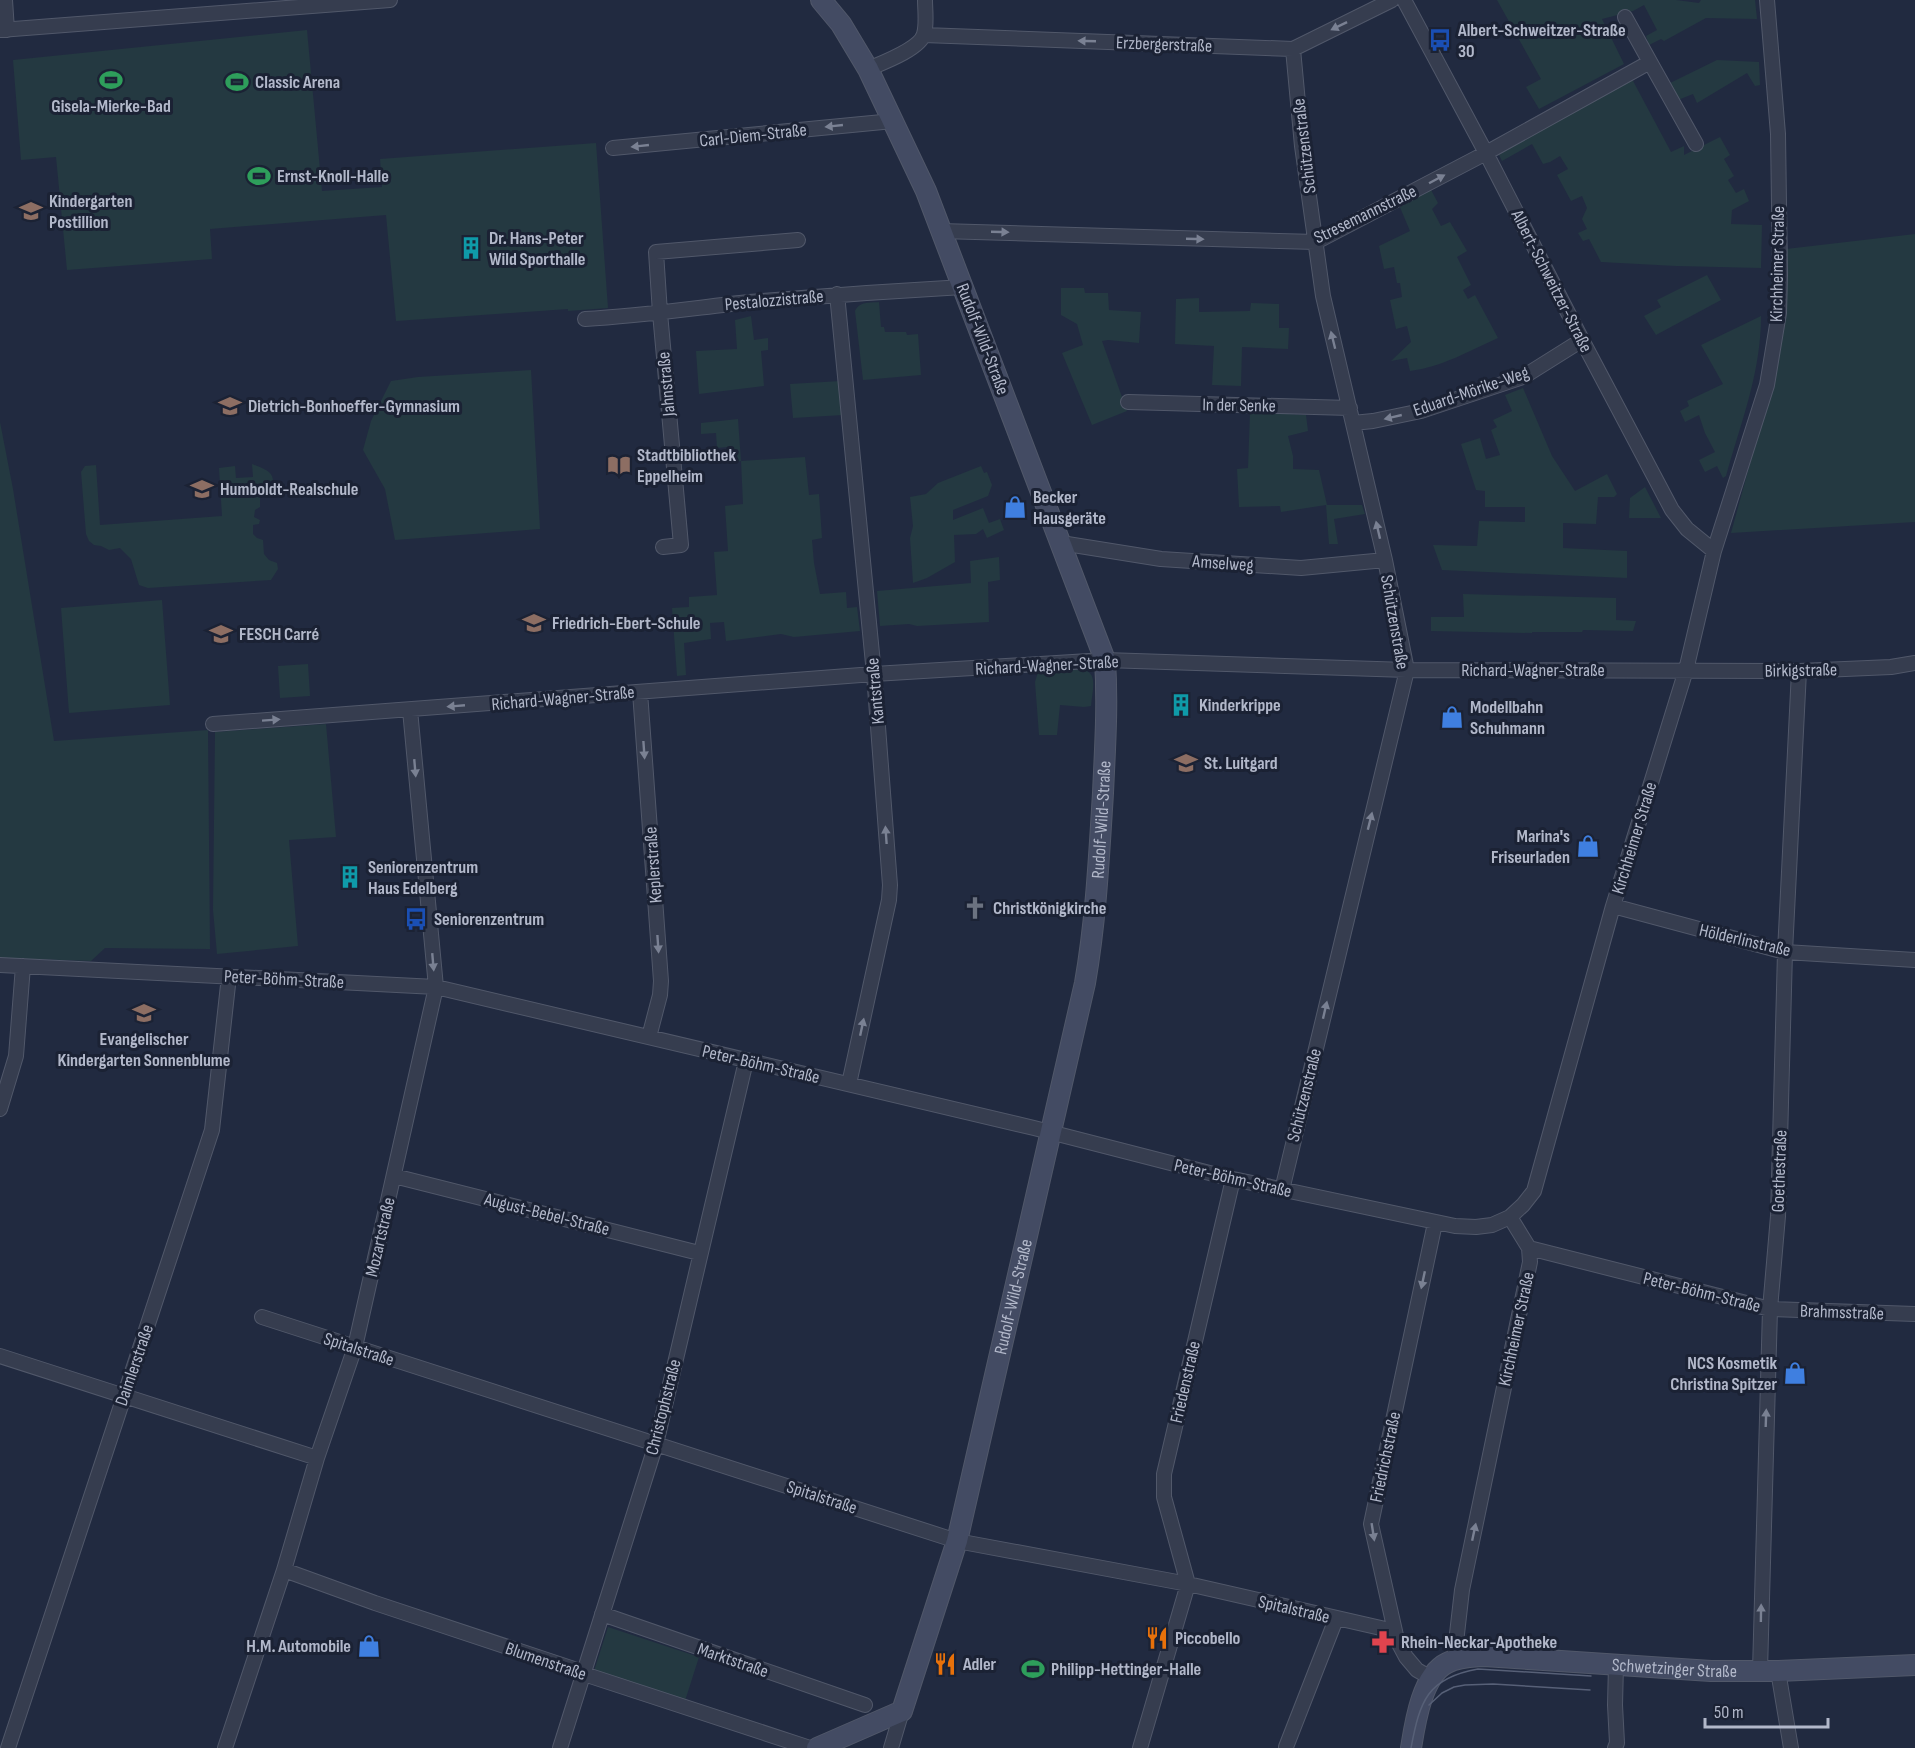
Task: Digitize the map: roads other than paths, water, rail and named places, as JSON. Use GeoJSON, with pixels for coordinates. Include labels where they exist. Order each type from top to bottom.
{"type":"FeatureCollection","features":[{"type":"Feature","properties":{"kind":"street"},"geometry":{"type":"LineString","coordinates":[[4,0],[4,30],[390,0]]}},
{"type":"Feature","properties":{"kind":"street","name":"Rudolf-Wild-Straße"},"geometry":{"type":"LineString","coordinates":[[821,0],[841,24],[868,69],[926,191],[1106,660],[1108,695],[1098,881],[1093,938],[1085,983],[957,1541],[891,1748]]}},
{"type":"Feature","properties":{"kind":"street"},"geometry":{"type":"LineString","coordinates":[[868,69],[915,45],[924,35],[925,0]]}},
{"type":"Feature","properties":{"kind":"street","name":"Erzbergerstraße"},"geometry":{"type":"LineString","coordinates":[[924,35],[1293,49],[1392,0]]}},
{"type":"Feature","properties":{"kind":"street","name":"Albert-Schweitzer-Straße"},"geometry":{"type":"LineString","coordinates":[[1404,0],[1672,510],[1687,529],[1714,551]]}},
{"type":"Feature","properties":{"kind":"street","name":"Kirchheimer Straße"},"geometry":{"type":"LineString","coordinates":[[1440,1669],[1462,1590],[1530,1262],[1529,1248],[1510,1217],[1534,1191],[1612,906],[1686,670],[1714,551],[1767,385],[1779,313],[1778,134],[1767,0]]}},
{"type":"Feature","properties":{"kind":"street"},"geometry":{"type":"LineString","coordinates":[[1625,17],[1696,144]]}},
{"type":"Feature","properties":{"kind":"street","name":"Schützenstraße"},"geometry":{"type":"LineString","coordinates":[[1282,1190],[1407,670],[1385,560],[1323,296],[1302,146],[1293,49]]}},
{"type":"Feature","properties":{"kind":"street","name":"Stresemannstraße"},"geometry":{"type":"LineString","coordinates":[[941,231],[1316,243],[1486,153],[1650,62]]}},
{"type":"Feature","properties":{"kind":"street","name":"Carl-Diem-Straße"},"geometry":{"type":"LineString","coordinates":[[613,148],[892,121]]}},
{"type":"Feature","properties":{"kind":"street"},"geometry":{"type":"LineString","coordinates":[[660,313],[656,252],[798,240]]}},
{"type":"Feature","properties":{"kind":"street","name":"Pestalozzistraße"},"geometry":{"type":"LineString","coordinates":[[585,319],[837,294],[963,287]]}},
{"type":"Feature","properties":{"kind":"street","name":"Kantstraße"},"geometry":{"type":"LineString","coordinates":[[837,294],[874,674],[890,885],[889,900],[849,1084]]}},
{"type":"Feature","properties":{"kind":"street","name":"Jahnstraße"},"geometry":{"type":"LineString","coordinates":[[660,313],[681,545],[663,547]]}},
{"type":"Feature","properties":{"kind":"street","name":"Eduard-Mörike-Weg"},"geometry":{"type":"LineString","coordinates":[[1353,423],[1421,411],[1524,377],[1582,340]]}},
{"type":"Feature","properties":{"kind":"street","name":"In der Senke"},"geometry":{"type":"LineString","coordinates":[[1128,402],[1350,408]]}},
{"type":"Feature","properties":{"kind":"street","name":"Amselweg"},"geometry":{"type":"LineString","coordinates":[[1061,543],[1161,559],[1301,568],[1385,560]]}},
{"type":"Feature","properties":{"kind":"street","name":"Richard-Wagner-Straße"},"geometry":{"type":"LineString","coordinates":[[213,724],[874,674],[1106,660],[1407,670],[1686,670]]}},
{"type":"Feature","properties":{"kind":"street","name":"Birkigstraße"},"geometry":{"type":"LineString","coordinates":[[1686,670],[1799,671],[1891,667],[1915,663]]}},
{"type":"Feature","properties":{"kind":"street","name":"Goethestraße"},"geometry":{"type":"LineString","coordinates":[[1791,1748],[1769,1671],[1770,1309],[1778,1216],[1785,951],[1799,671]]}},
{"type":"Feature","properties":{"kind":"street","name":"Keplerstraße"},"geometry":{"type":"LineString","coordinates":[[640,692],[661,981],[660,996],[649,1037]]}},
{"type":"Feature","properties":{"kind":"street","name":"Mozartstraße"},"geometry":{"type":"LineString","coordinates":[[225,1748],[284,1570],[317,1458],[355,1347],[435,987],[410,710]]}},
{"type":"Feature","properties":{"kind":"street","name":"Hölderlinstraße"},"geometry":{"type":"LineString","coordinates":[[1612,906],[1785,951],[1915,960]]}},
{"type":"Feature","properties":{"kind":"street","name":"Peter-Böhm-Straße"},"geometry":{"type":"LineString","coordinates":[[0,965],[435,987],[1034,1128],[1282,1190],[1435,1222],[1476,1227],[1492,1225],[1510,1217]]}},
{"type":"Feature","properties":{"kind":"street"},"geometry":{"type":"LineString","coordinates":[[0,1109],[15,1056],[23,966]]}},
{"type":"Feature","properties":{"kind":"street","name":"Daimlerstraße"},"geometry":{"type":"LineString","coordinates":[[8,1748],[212,1130],[229,976]]}},
{"type":"Feature","properties":{"kind":"street","name":"Christophstraße"},"geometry":{"type":"LineString","coordinates":[[560,1748],[656,1444],[699,1253],[746,1061]]}},
{"type":"Feature","properties":{"kind":"street","name":"August-Bebel-Straße"},"geometry":{"type":"LineString","coordinates":[[394,1176],[699,1253]]}},
{"type":"Feature","properties":{"kind":"street","name":"Friedenstraße"},"geometry":{"type":"LineString","coordinates":[[1188,1584],[1164,1497],[1164,1474],[1233,1179]]}},
{"type":"Feature","properties":{"kind":"street","name":"Friedrichstraße"},"geometry":{"type":"LineString","coordinates":[[1435,1222],[1371,1524],[1394,1631],[1406,1657],[1417,1670],[1440,1669]]}},
{"type":"Feature","properties":{"kind":"street","name":"Peter-Böhm-Straße"},"geometry":{"type":"LineString","coordinates":[[1529,1248],[1770,1309]]}},
{"type":"Feature","properties":{"kind":"street","name":"Brahmsstraße"},"geometry":{"type":"LineString","coordinates":[[1770,1309],[1915,1314]]}},
{"type":"Feature","properties":{"kind":"street","name":"Spitalstraße"},"geometry":{"type":"LineString","coordinates":[[262,1317],[957,1541],[1086,1567],[1188,1584],[1394,1631]]}},
{"type":"Feature","properties":{"kind":"street"},"geometry":{"type":"LineString","coordinates":[[0,1356],[317,1458]]}},
{"type":"Feature","properties":{"kind":"street","name":"Blumenstraße"},"geometry":{"type":"LineString","coordinates":[[284,1570],[386,1607],[810,1748]]}},
{"type":"Feature","properties":{"kind":"street"},"geometry":{"type":"LineString","coordinates":[[1140,1748],[1188,1584]]}},
{"type":"Feature","properties":{"kind":"street","name":"Marktstraße"},"geometry":{"type":"LineString","coordinates":[[602,1614],[865,1705]]}},
{"type":"Feature","properties":{"kind":"street"},"geometry":{"type":"LineString","coordinates":[[1286,1747],[1336,1619]]}},
{"type":"Feature","properties":{"kind":"street","name":"Schwetzinger Straße"},"geometry":{"type":"LineString","coordinates":[[1440,1669],[1484,1656],[1711,1671],[1915,1665]]}},
{"type":"Feature","properties":{"kind":"street"},"geometry":{"type":"LineString","coordinates":[[1615,1748],[1617,1743],[1616,1665]]}},
{"type":"Feature","properties":{"kind":"street"},"geometry":{"type":"LineString","coordinates":[[1411,1748],[1420,1707],[1440,1669]]}},
{"type":"Feature","properties":{"kind":"street"},"geometry":{"type":"LineString","coordinates":[[817,1748],[902,1711]]}},
{"type":"Feature","properties":{"kind":"tram line"},"geometry":{"type":"LineString","coordinates":[[1411,1748],[1418,1717],[1429,1694],[1447,1679],[1461,1673],[1478,1669],[1591,1676]]}},
{"type":"Feature","properties":{"kind":"tram line"},"geometry":{"type":"LineString","coordinates":[[1429,1705],[1442,1693],[1465,1685],[1493,1684],[1590,1690]]}},
{"type":"Feature","properties":{"kind":"place","name":"Albert-Schweitzer-Straße 30"},"geometry":{"type":"Point","coordinates":[1440,40]}},
{"type":"Feature","properties":{"kind":"place","name":"Gisela-Mierke-Bad"},"geometry":{"type":"Point","coordinates":[111,80]}},
{"type":"Feature","properties":{"kind":"place","name":"Classic Arena"},"geometry":{"type":"Point","coordinates":[237,82]}},
{"type":"Feature","properties":{"kind":"place","name":"Ernst-Knoll-Halle"},"geometry":{"type":"Point","coordinates":[259,176]}},
{"type":"Feature","properties":{"kind":"place","name":"Kindergarten Postillion"},"geometry":{"type":"Point","coordinates":[31,211]}},
{"type":"Feature","properties":{"kind":"place","name":"Dr. Hans-Peter Wild Sporthalle"},"geometry":{"type":"Point","coordinates":[471,248]}},
{"type":"Feature","properties":{"kind":"place","name":"Dietrich-Bonhoeffer-Gymnasium"},"geometry":{"type":"Point","coordinates":[230,406]}},
{"type":"Feature","properties":{"kind":"place","name":"Stadtbibliothek Eppelheim"},"geometry":{"type":"Point","coordinates":[619,465]}},
{"type":"Feature","properties":{"kind":"place","name":"Humboldt-Realschule"},"geometry":{"type":"Point","coordinates":[202,489]}},
{"type":"Feature","properties":{"kind":"place","name":"Becker Hausgeräte"},"geometry":{"type":"Point","coordinates":[1015,507]}},
{"type":"Feature","properties":{"kind":"place","name":"Friedrich-Ebert-Schule"},"geometry":{"type":"Point","coordinates":[534,623]}},
{"type":"Feature","properties":{"kind":"place","name":"FESCH Carré"},"geometry":{"type":"Point","coordinates":[221,634]}},
{"type":"Feature","properties":{"kind":"place","name":"Kinderkrippe"},"geometry":{"type":"Point","coordinates":[1181,705]}},
{"type":"Feature","properties":{"kind":"place","name":"Modellbahn Schuhmann"},"geometry":{"type":"Point","coordinates":[1452,717]}},
{"type":"Feature","properties":{"kind":"place","name":"St. Luitgard"},"geometry":{"type":"Point","coordinates":[1186,763]}},
{"type":"Feature","properties":{"kind":"place","name":"Marina's Friseurladen"},"geometry":{"type":"Point","coordinates":[1588,846]}},
{"type":"Feature","properties":{"kind":"place","name":"Seniorenzentrum Haus Edelberg"},"geometry":{"type":"Point","coordinates":[350,877]}},
{"type":"Feature","properties":{"kind":"place","name":"Christkönigkirche"},"geometry":{"type":"Point","coordinates":[975,908]}},
{"type":"Feature","properties":{"kind":"place","name":"Seniorenzentrum"},"geometry":{"type":"Point","coordinates":[416,919]}},
{"type":"Feature","properties":{"kind":"place","name":"Evangelischer Kindergarten Sonnenblume"},"geometry":{"type":"Point","coordinates":[144,1013]}},
{"type":"Feature","properties":{"kind":"place","name":"NCS Kosmetik Christina Spitzer"},"geometry":{"type":"Point","coordinates":[1795,1373]}},
{"type":"Feature","properties":{"kind":"place","name":"Piccobello"},"geometry":{"type":"Point","coordinates":[1157,1638]}},
{"type":"Feature","properties":{"kind":"place","name":"Rhein-Neckar-Apotheke"},"geometry":{"type":"Point","coordinates":[1383,1642]}},
{"type":"Feature","properties":{"kind":"place","name":"H.M. Automobile"},"geometry":{"type":"Point","coordinates":[369,1646]}},
{"type":"Feature","properties":{"kind":"place","name":"Adler"},"geometry":{"type":"Point","coordinates":[945,1664]}},
{"type":"Feature","properties":{"kind":"place","name":"Philipp-Hettinger-Halle"},"geometry":{"type":"Point","coordinates":[1033,1669]}}]}
